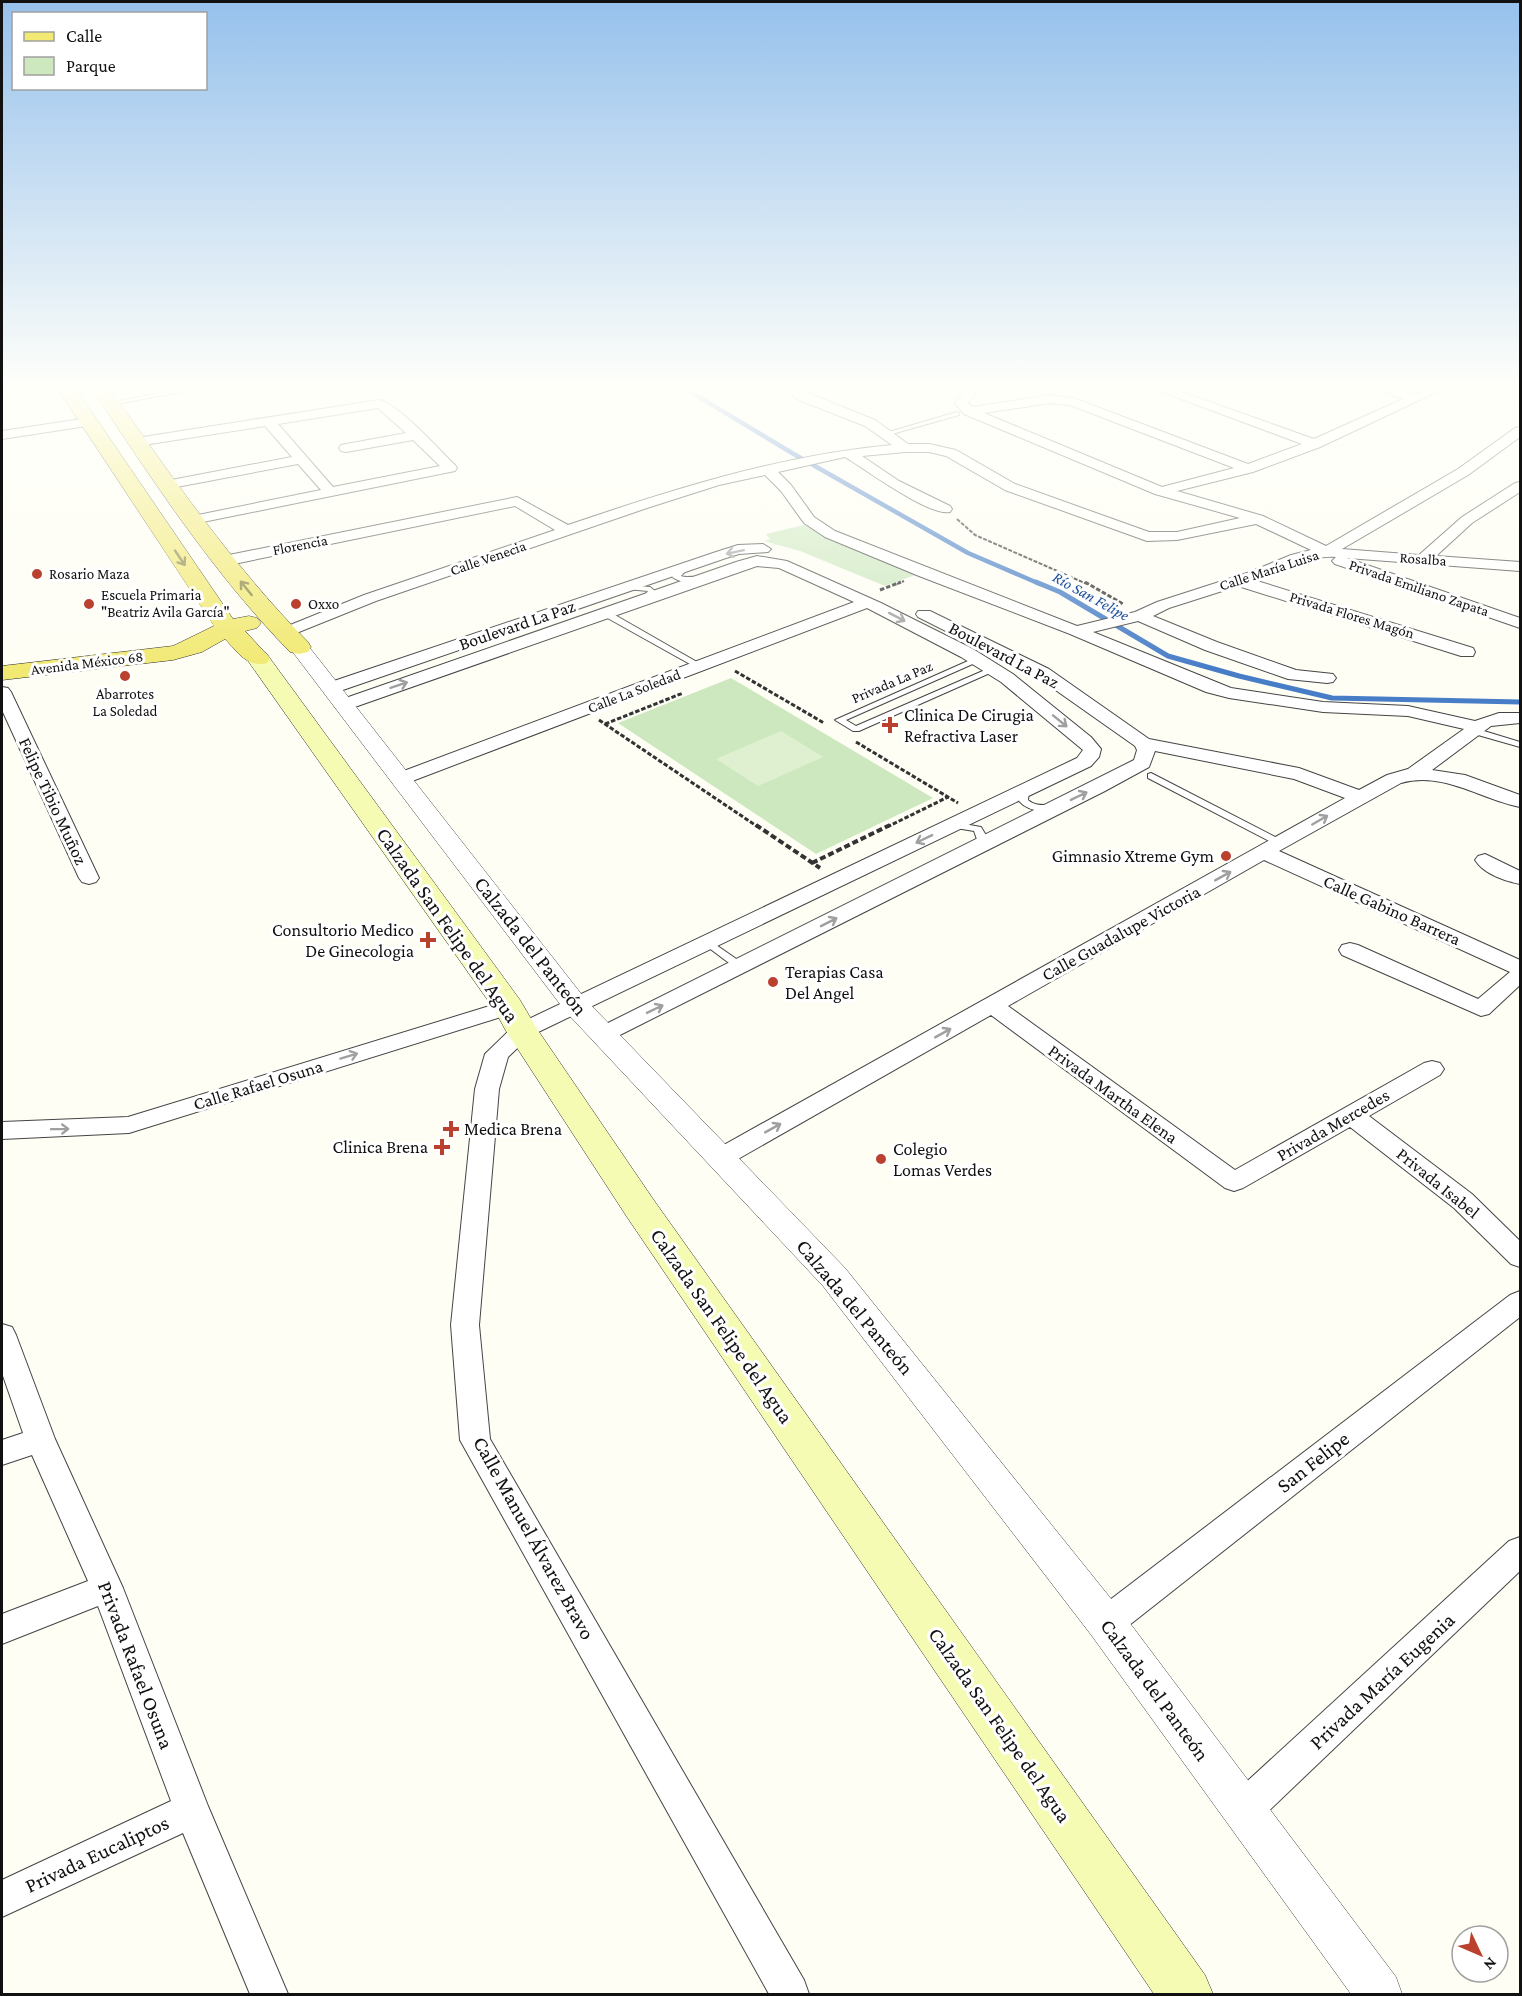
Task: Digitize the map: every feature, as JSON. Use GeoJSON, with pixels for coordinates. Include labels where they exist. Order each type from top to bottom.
{"type":"FeatureCollection","features":[{"type":"Feature","properties":{"kind":"main road"},"geometry":{"type":"LineString","coordinates":[[129,482],[227,627],[279,641]]}},
{"type":"Feature","properties":{"kind":"main road","name":"Calzada San Felipe del Agua"},"geometry":{"type":"LineString","coordinates":[[164,482],[224,561],[279,641],[515,1019],[640,1208],[1186,1995]]}},
{"type":"Feature","properties":{"kind":"main road","name":"Avenida México 68"},"geometry":{"type":"LineString","coordinates":[[173,653],[201,645],[227,627],[257,623],[279,641]]}},
{"type":"Feature","properties":{"kind":"main road","name":"Avenida México 68"},"geometry":{"type":"LineString","coordinates":[[2,673],[279,641]]}},
{"type":"Feature","properties":{"kind":"street"},"geometry":{"type":"LineString","coordinates":[[321,482],[329,491]]}},
{"type":"Feature","properties":{"kind":"street"},"geometry":{"type":"LineString","coordinates":[[192,520],[376,482]]}},
{"type":"Feature","properties":{"kind":"street","name":"Calle Venecia"},"geometry":{"type":"LineString","coordinates":[[279,641],[370,598],[715,482]]}},
{"type":"Feature","properties":{"kind":"street"},"geometry":{"type":"LineString","coordinates":[[780,482],[809,520],[830,534],[1203,684],[1229,693],[1335,708],[1408,711],[1476,729]]}},
{"type":"Feature","properties":{"kind":"street"},"geometry":{"type":"LineString","coordinates":[[892,482],[945,509]]}},
{"type":"Feature","properties":{"kind":"street","name":"Calle Venecia"},"geometry":{"type":"LineString","coordinates":[[1002,482],[1147,537],[1177,536],[1258,519]]}},
{"type":"Feature","properties":{"kind":"street"},"geometry":{"type":"LineString","coordinates":[[1138,482],[1160,491],[1258,519],[1322,553]]}},
{"type":"Feature","properties":{"kind":"street"},"geometry":{"type":"LineString","coordinates":[[1160,491],[1195,482]]}},
{"type":"Feature","properties":{"kind":"street","name":"Calle María Luisa"},"geometry":{"type":"LineString","coordinates":[[1076,631],[1136,617],[1163,605],[1296,558],[1322,553],[1445,482]]}},
{"type":"Feature","properties":{"kind":"street"},"geometry":{"type":"LineString","coordinates":[[1423,559],[1467,520],[1521,486]]}},
{"type":"Feature","properties":{"kind":"street","name":"Florencia"},"geometry":{"type":"LineString","coordinates":[[224,561],[517,501],[567,531]]}},
{"type":"Feature","properties":{"kind":"street","name":"Boulevard La Paz"},"geometry":{"type":"LineString","coordinates":[[337,697],[626,588],[738,550],[762,549],[790,555],[885,596],[1024,662],[1055,680],[1143,743]]}},
{"type":"Feature","properties":{"kind":"street","name":"Rosalba"},"geometry":{"type":"LineString","coordinates":[[1322,553],[1521,567]]}},
{"type":"Feature","properties":{"kind":"street","name":"Privada Emiliano Zapata"},"geometry":{"type":"LineString","coordinates":[[1322,553],[1513,620]]}},
{"type":"Feature","properties":{"kind":"street","name":"Boulevard La Paz"},"geometry":{"type":"LineString","coordinates":[[337,697],[605,613],[748,563],[774,562],[867,603],[988,664],[1085,741],[1092,750],[1090,757],[1084,762],[576,1006]]}},
{"type":"Feature","properties":{"kind":"street","name":"Privada Flores Magón"},"geometry":{"type":"LineString","coordinates":[[1237,580],[1467,652]]}},
{"type":"Feature","properties":{"kind":"street","name":"Calle La Soledad"},"geometry":{"type":"LineString","coordinates":[[400,779],[867,603]]}},
{"type":"Feature","properties":{"kind":"street"},"geometry":{"type":"LineString","coordinates":[[1513,620],[1521,606]]}},
{"type":"Feature","properties":{"kind":"street"},"geometry":{"type":"LineString","coordinates":[[1136,617],[1294,675],[1328,678]]}},
{"type":"Feature","properties":{"kind":"street","name":"Calzada del Panteón"},"geometry":{"type":"LineString","coordinates":[[279,641],[337,697],[576,1006],[834,1277],[1106,1623],[1379,1995]]}},
{"type":"Feature","properties":{"kind":"street","name":"Felipe Tibio Muñoz"},"geometry":{"type":"LineString","coordinates":[[2,692],[88,878]]}},
{"type":"Feature","properties":{"kind":"street","name":"Calle Guadalupe Victoria"},"geometry":{"type":"LineString","coordinates":[[722,1157],[1272,848],[1360,796],[1394,779],[1415,772],[1493,718],[1521,718]]}},
{"type":"Feature","properties":{"kind":"street"},"geometry":{"type":"LineString","coordinates":[[602,1035],[1135,768],[1145,757],[1143,743],[1299,774],[1360,796]]}},
{"type":"Feature","properties":{"kind":"street"},"geometry":{"type":"LineString","coordinates":[[1415,772],[1458,779],[1521,801]]}},
{"type":"Feature","properties":{"kind":"street","name":"Calle Gabino Barrera"},"geometry":{"type":"LineString","coordinates":[[1272,848],[1521,968]]}},
{"type":"Feature","properties":{"kind":"street"},"geometry":{"type":"LineString","coordinates":[[1485,860],[1505,873],[1521,878]]}},
{"type":"Feature","properties":{"kind":"street"},"geometry":{"type":"LineString","coordinates":[[1350,950],[1481,1009],[1521,974]]}},
{"type":"Feature","properties":{"kind":"street","name":"Privada Martha Elena"},"geometry":{"type":"LineString","coordinates":[[992,1005],[1234,1182]]}},
{"type":"Feature","properties":{"kind":"street","name":"Calle Manuel Álvarez Bravo"},"geometry":{"type":"LineString","coordinates":[[576,1006],[515,1019],[497,1054],[487,1089],[465,1325],[475,1440],[790,1995]]}},
{"type":"Feature","properties":{"kind":"street","name":"Calle Rafael Osuna"},"geometry":{"type":"LineString","coordinates":[[2,1131],[129,1125],[515,1019]]}},
{"type":"Feature","properties":{"kind":"street","name":"Privada Mercedes"},"geometry":{"type":"LineString","coordinates":[[1234,1182],[1432,1069]]}},
{"type":"Feature","properties":{"kind":"street","name":"Privada Isabel"},"geometry":{"type":"LineString","coordinates":[[1351,1115],[1463,1201],[1521,1257]]}},
{"type":"Feature","properties":{"kind":"street","name":"San Felipe"},"geometry":{"type":"LineString","coordinates":[[1106,1623],[1521,1302]]}},
{"type":"Feature","properties":{"kind":"street","name":"Privada Rafael Osuna"},"geometry":{"type":"LineString","coordinates":[[2,1335],[40,1439],[107,1588],[192,1810],[269,1995]]}},
{"type":"Feature","properties":{"kind":"street"},"geometry":{"type":"LineString","coordinates":[[2,1453],[40,1439]]}},
{"type":"Feature","properties":{"kind":"street","name":"Privada María Eugenia"},"geometry":{"type":"LineString","coordinates":[[1243,1810],[1521,1551]]}},
{"type":"Feature","properties":{"kind":"street"},"geometry":{"type":"LineString","coordinates":[[2,1629],[107,1588]]}},
{"type":"Feature","properties":{"kind":"street","name":"Privada Eucaliptos"},"geometry":{"type":"LineString","coordinates":[[2,1899],[192,1810]]}},
{"type":"Feature","properties":{"kind":"lane"},"geometry":{"type":"LineString","coordinates":[[684,568],[676,577],[683,580],[702,579]]}},
{"type":"Feature","properties":{"kind":"lane"},"geometry":{"type":"LineString","coordinates":[[626,588],[650,589],[652,592],[647,598]]}},
{"type":"Feature","properties":{"kind":"lane"},"geometry":{"type":"LineString","coordinates":[[605,613],[700,666]]}},
{"type":"Feature","properties":{"kind":"lane","name":"Privada La Paz"},"geometry":{"type":"LineString","coordinates":[[988,664],[856,729],[839,720],[988,664]]}},
{"type":"Feature","properties":{"kind":"lane"},"geometry":{"type":"LineString","coordinates":[[1476,729],[1521,745]]}},
{"type":"Feature","properties":{"kind":"lane"},"geometry":{"type":"LineString","coordinates":[[1151,776],[1272,848]]}},
{"type":"Feature","properties":{"kind":"lane"},"geometry":{"type":"LineString","coordinates":[[1025,790],[1023,801],[1026,804],[1036,808],[1055,808]]}},
{"type":"Feature","properties":{"kind":"lane"},"geometry":{"type":"LineString","coordinates":[[953,825],[978,829],[982,843]]}},
{"type":"Feature","properties":{"kind":"lane"},"geometry":{"type":"LineString","coordinates":[[709,943],[741,967]]}},
{"type":"Feature","properties":{"kind":"path"},"geometry":{"type":"LineString","coordinates":[[945,509],[975,535],[1081,580],[1117,599],[1136,617]]}},
{"type":"Feature","properties":{"kind":"path"},"geometry":{"type":"LineString","coordinates":[[726,676],[737,672]]}},
{"type":"Feature","properties":{"kind":"path"},"geometry":{"type":"LineString","coordinates":[[605,724],[693,689]]}},
{"type":"Feature","properties":{"kind":"path"},"geometry":{"type":"LineString","coordinates":[[584,710],[838,880]]}},
{"type":"Feature","properties":{"kind":"path"},"geometry":{"type":"LineString","coordinates":[[812,862],[949,797]]}},
{"type":"Feature","properties":{"kind":"green space"},"geometry":{"type":"Polygon","coordinates":[[[804,525],[918,574],[885,586],[800,551],[764,541],[770,539],[766,534],[804,525]]]}},
{"type":"Feature","properties":{"kind":"green space"},"geometry":{"type":"Polygon","coordinates":[[[731,678],[933,798],[816,854],[618,723],[731,678]]]}},
{"type":"Feature","properties":{"kind":"green space"},"geometry":{"type":"Polygon","coordinates":[[[781,731],[823,757],[758,786],[716,759],[781,731]]]}},
{"type":"Feature","properties":{"kind":"waterway","name":"Río San Felipe"},"geometry":{"type":"LineString","coordinates":[[843,482],[968,553],[1040,584]]}},
{"type":"Feature","properties":{"kind":"waterway","name":"Río San Felipe"},"geometry":{"type":"LineString","coordinates":[[1036,582],[1060,592],[1168,656],[1239,676],[1332,698],[1520,702]]}},
{"type":"Feature","properties":{"kind":"place","name":"Rosario Maza"},"geometry":{"type":"Point","coordinates":[37,574]}},
{"type":"Feature","properties":{"kind":"place","name":"Escuela Primaria \"Beatriz Avila García\""},"geometry":{"type":"Point","coordinates":[89,604]}},
{"type":"Feature","properties":{"kind":"place","name":"Oxxo"},"geometry":{"type":"Point","coordinates":[296,604]}},
{"type":"Feature","properties":{"kind":"place","name":"Abarrotes La Soledad"},"geometry":{"type":"Point","coordinates":[125,676]}},
{"type":"Feature","properties":{"kind":"place","name":"Clinica De Cirugia Refractiva Laser"},"geometry":{"type":"Point","coordinates":[890,725]}},
{"type":"Feature","properties":{"kind":"place","name":"Gimnasio Xtreme Gym"},"geometry":{"type":"Point","coordinates":[1226,856]}},
{"type":"Feature","properties":{"kind":"place","name":"Consultorio Medico De Ginecologia"},"geometry":{"type":"Point","coordinates":[428,940]}},
{"type":"Feature","properties":{"kind":"place","name":"Terapias Casa Del Angel"},"geometry":{"type":"Point","coordinates":[773,982]}},
{"type":"Feature","properties":{"kind":"place","name":"Medica Brena"},"geometry":{"type":"Point","coordinates":[451,1129]}},
{"type":"Feature","properties":{"kind":"place","name":"Clinica Brena"},"geometry":{"type":"Point","coordinates":[442,1147]}},
{"type":"Feature","properties":{"kind":"place","name":"Colegio Lomas Verdes"},"geometry":{"type":"Point","coordinates":[881,1159]}}]}
